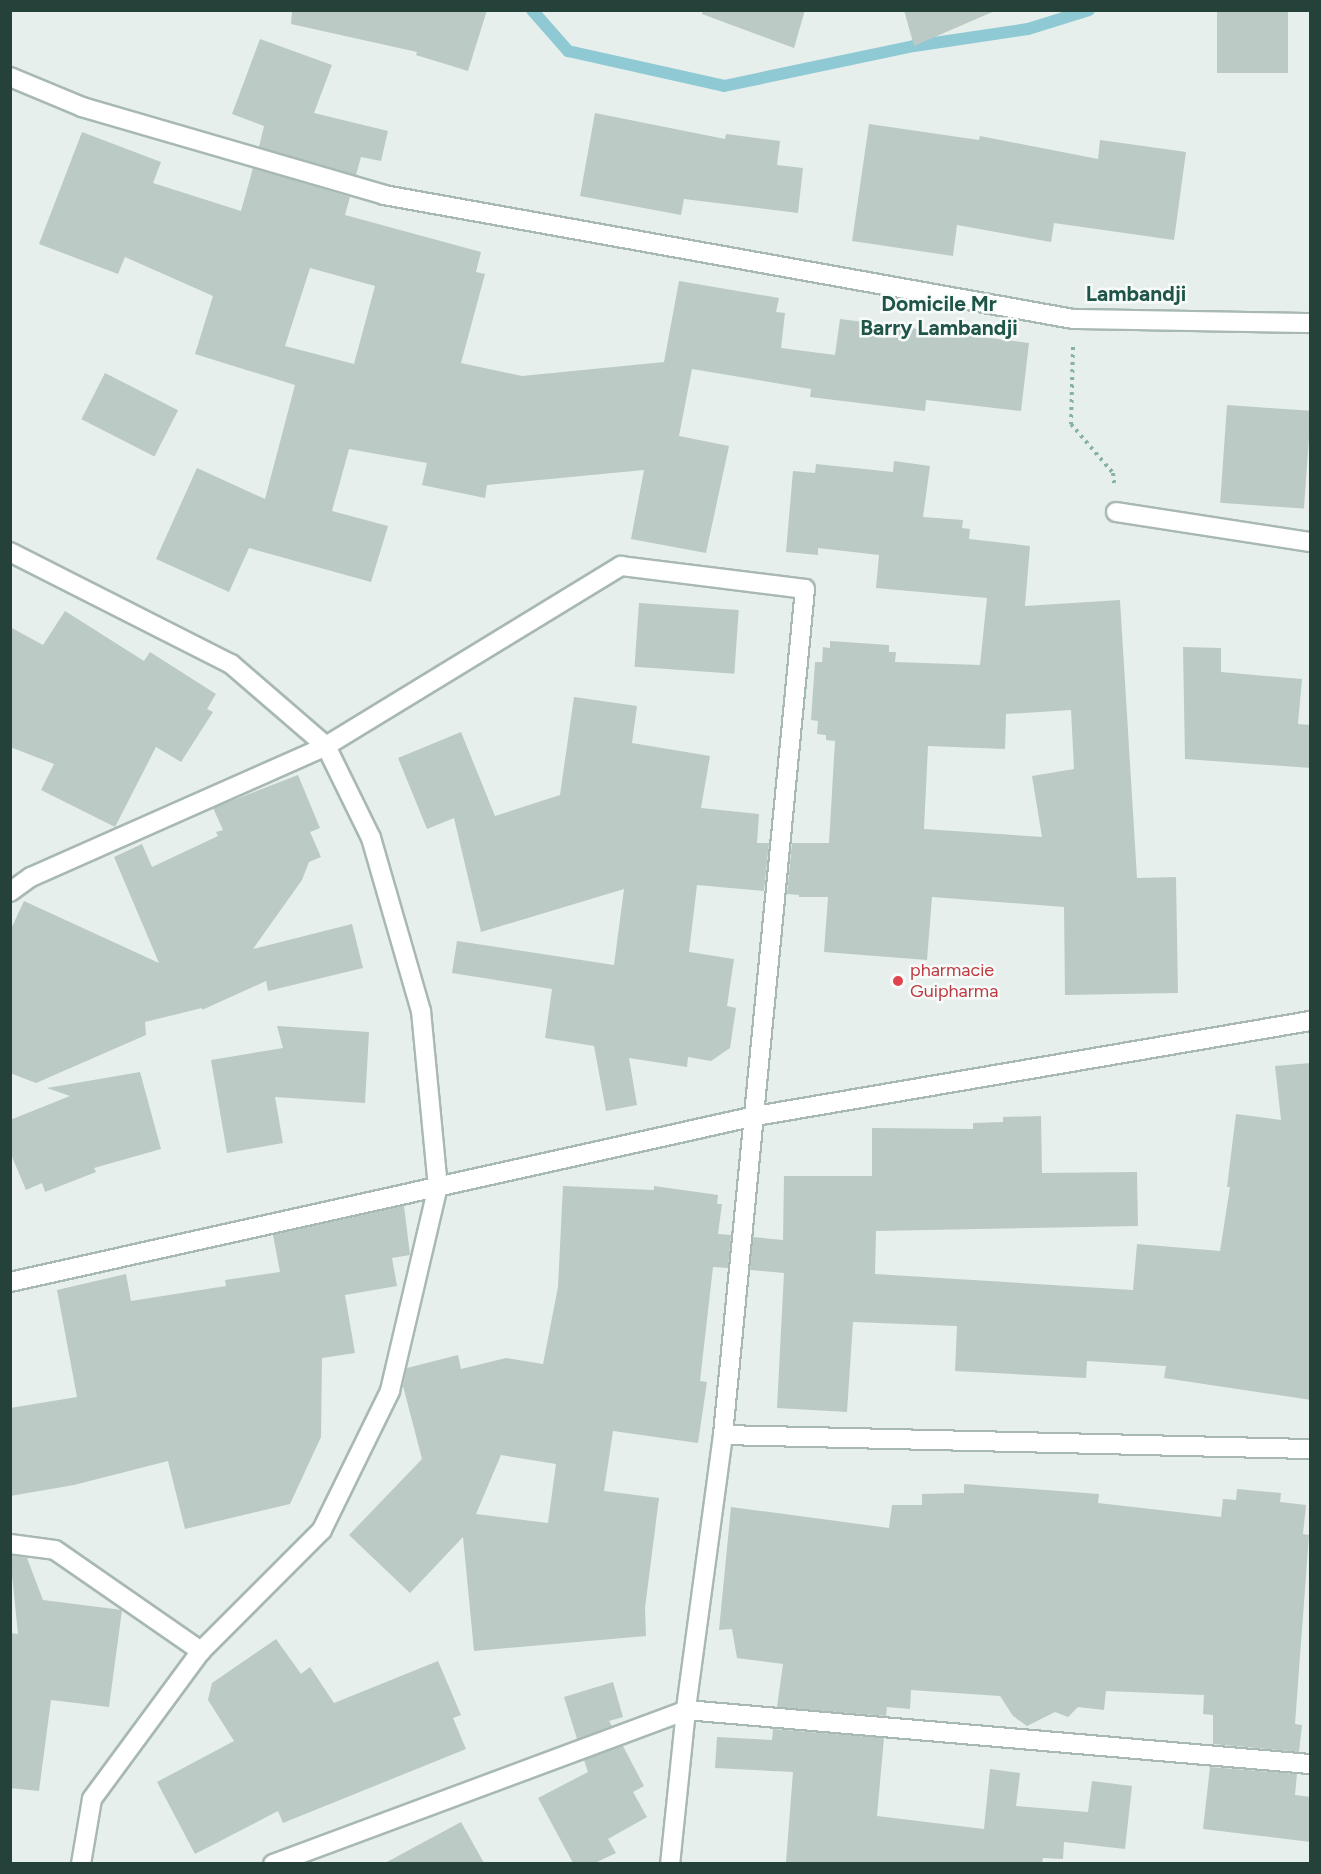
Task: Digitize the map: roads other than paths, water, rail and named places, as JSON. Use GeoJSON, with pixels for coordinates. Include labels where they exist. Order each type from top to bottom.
{"type":"FeatureCollection","features":[{"type":"Feature","properties":{"kind":"street"},"geometry":{"type":"LineString","coordinates":[[10,77],[82,107],[384,195],[1073,319],[1311,323]]}},
{"type":"Feature","properties":{"kind":"street"},"geometry":{"type":"LineString","coordinates":[[1116,512],[1311,542]]}},
{"type":"Feature","properties":{"kind":"street"},"geometry":{"type":"LineString","coordinates":[[10,552],[231,664],[326,746],[371,838],[421,1011],[438,1186],[390,1391],[322,1530],[201,1651],[92,1799],[81,1863]]}},
{"type":"Feature","properties":{"kind":"street"},"geometry":{"type":"LineString","coordinates":[[10,892],[31,877],[326,746],[621,566],[805,589],[756,1116],[723,1435],[686,1710],[670,1863]]}},
{"type":"Feature","properties":{"kind":"street"},"geometry":{"type":"LineString","coordinates":[[10,1282],[756,1116],[1311,1021]]}},
{"type":"Feature","properties":{"kind":"street"},"geometry":{"type":"LineString","coordinates":[[723,1435],[1311,1449]]}},
{"type":"Feature","properties":{"kind":"street"},"geometry":{"type":"LineString","coordinates":[[10,1544],[55,1550],[201,1651]]}},
{"type":"Feature","properties":{"kind":"street"},"geometry":{"type":"LineString","coordinates":[[273,1863],[686,1710],[1311,1764]]}},
{"type":"Feature","properties":{"kind":"waterway"},"geometry":{"type":"LineString","coordinates":[[532,10],[568,51],[724,86],[914,46],[1028,29],[1089,10]]}},
{"type":"Feature","properties":{"kind":"place","name":"pharmacie Guipharma"},"geometry":{"type":"Point","coordinates":[898,981]}},
{"type":"Feature","properties":{"kind":"district","name":"Lambandji"},"geometry":{"type":"Point","coordinates":[1136,294]}},
{"type":"Feature","properties":{"kind":"district","name":"Domicile Mr Barry Lambandji"},"geometry":{"type":"Point","coordinates":[939,316]}}]}
